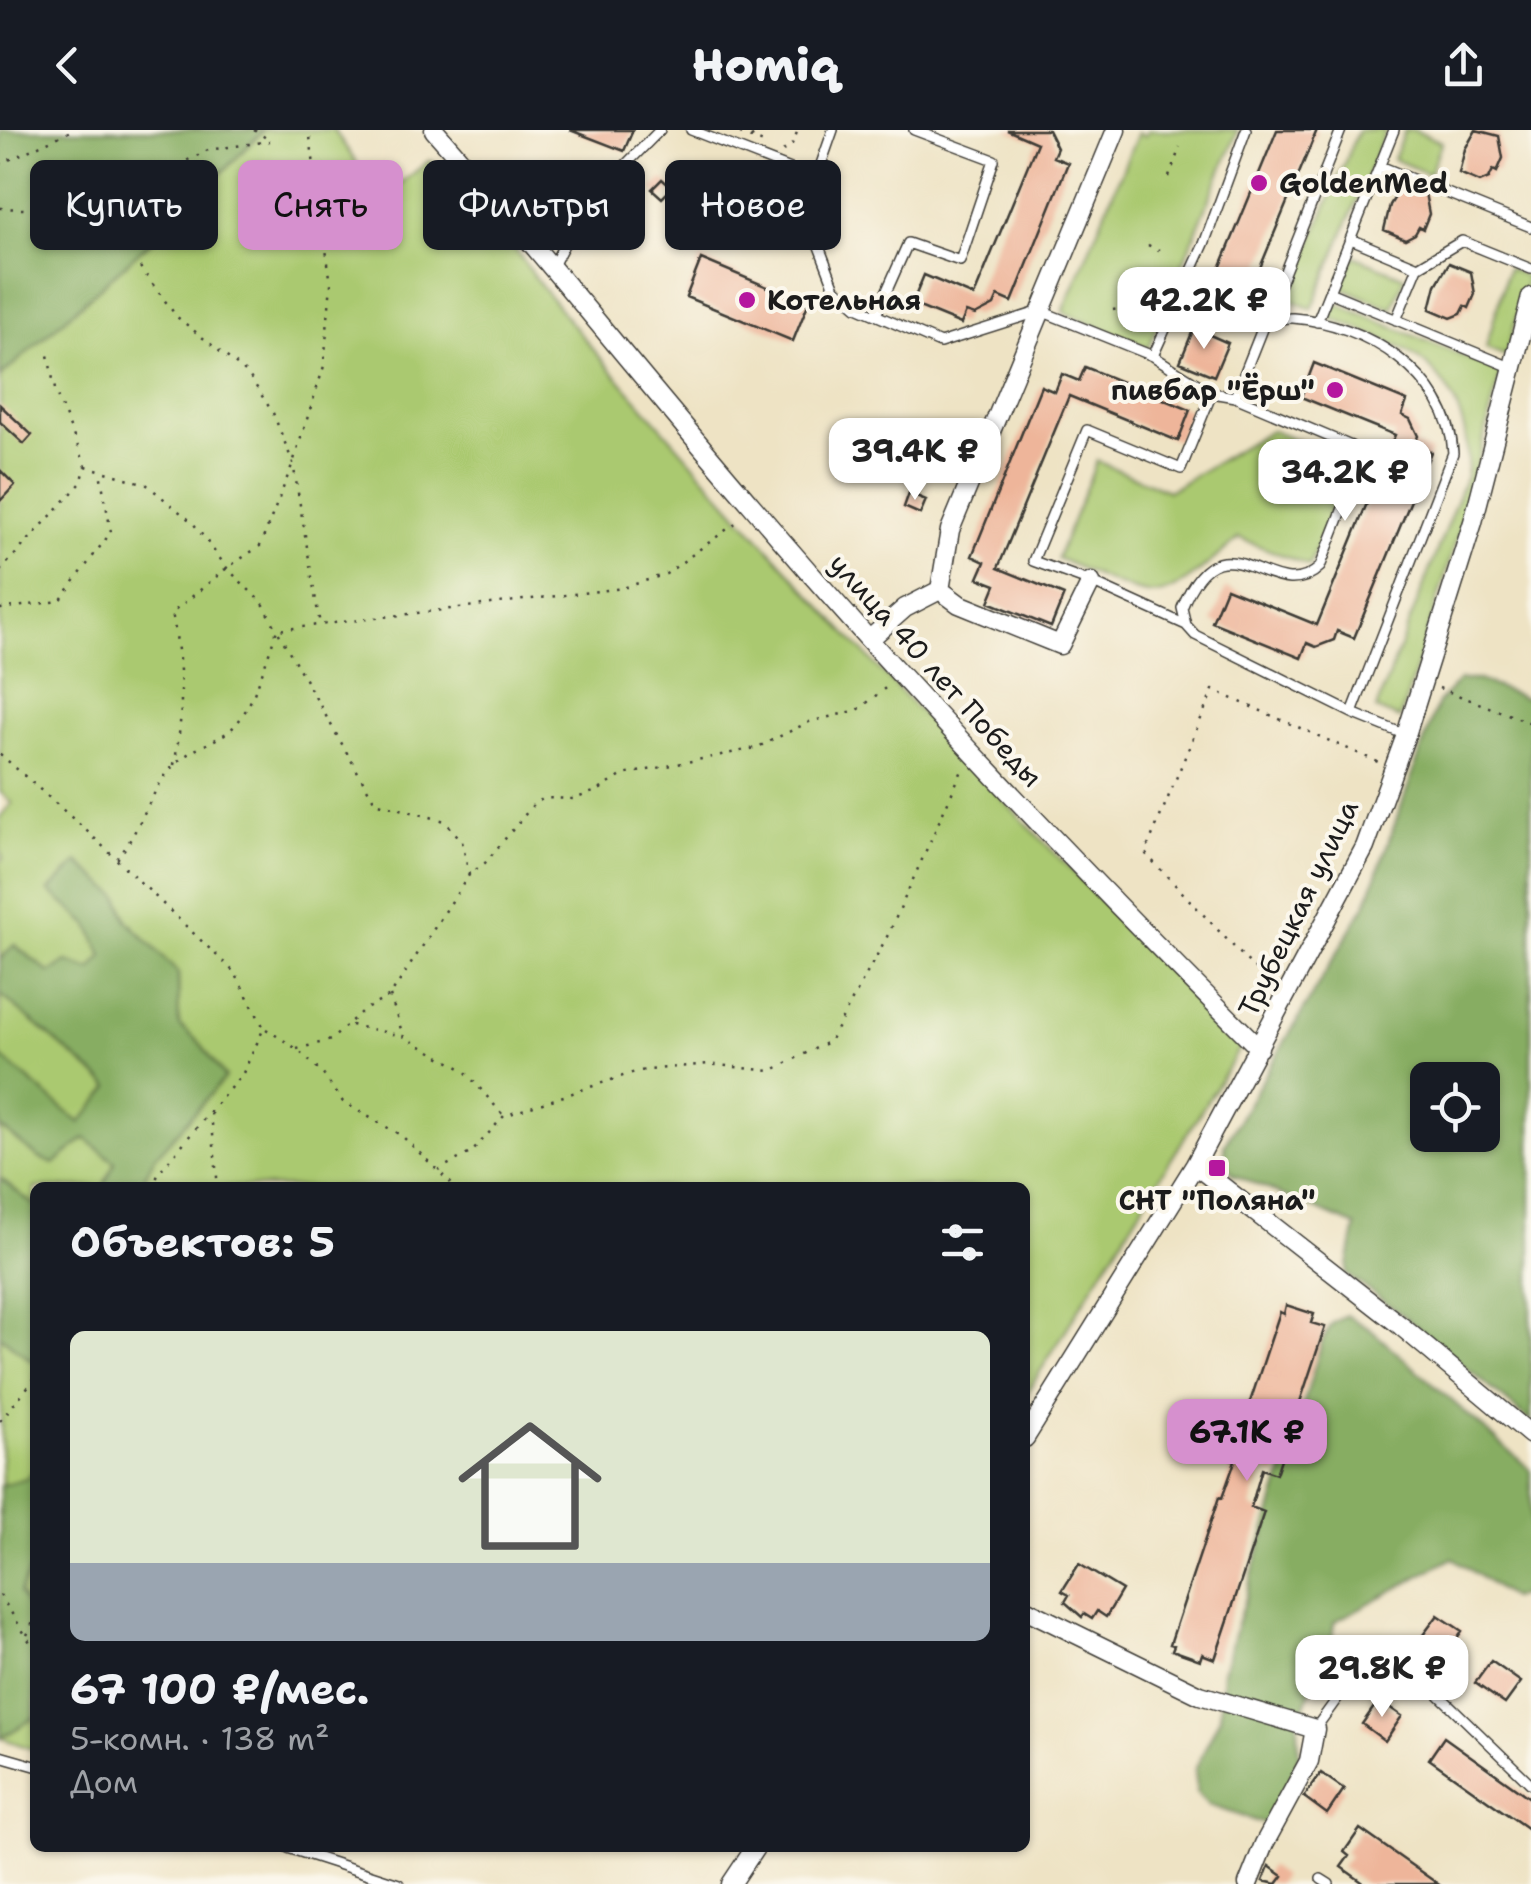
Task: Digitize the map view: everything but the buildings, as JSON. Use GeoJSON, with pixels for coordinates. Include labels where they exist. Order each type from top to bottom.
{"type":"FeatureCollection","features":[{"type":"Feature","properties":{"kind":"street","name":"улица 40 лет Победы"},"geometry":{"type":"LineString","coordinates":[[434,130],[754,509],[971,752],[1259,1048]]}},
{"type":"Feature","properties":{"kind":"street"},"geometry":{"type":"LineString","coordinates":[[940,590],[950,530],[1116,130]]}},
{"type":"Feature","properties":{"kind":"street","name":"Трубецкая улица"},"geometry":{"type":"LineString","coordinates":[[1030,1430],[1195,1165],[1364,847],[1406,735],[1473,522],[1531,297]]}},
{"type":"Feature","properties":{"kind":"street"},"geometry":{"type":"LineString","coordinates":[[940,590],[960,604],[1060,646],[1090,582]]}},
{"type":"Feature","properties":{"kind":"street"},"geometry":{"type":"LineString","coordinates":[[871,638],[904,608],[940,590]]}},
{"type":"Feature","properties":{"kind":"street"},"geometry":{"type":"LineString","coordinates":[[1195,1165],[1401,1326],[1531,1435]]}},
{"type":"Feature","properties":{"kind":"street"},"geometry":{"type":"LineString","coordinates":[[1030,1610],[1200,1695],[1315,1728],[1309,1761],[1264,1844],[1248,1884]]}},
{"type":"Feature","properties":{"kind":"street"},"geometry":{"type":"LineString","coordinates":[[731,1884],[752,1852]]}},
{"type":"Feature","properties":{"kind":"lane"},"geometry":{"type":"LineString","coordinates":[[552,268],[582,209],[660,130]]}},
{"type":"Feature","properties":{"kind":"lane"},"geometry":{"type":"LineString","coordinates":[[691,130],[768,160]]}},
{"type":"Feature","properties":{"kind":"lane"},"geometry":{"type":"LineString","coordinates":[[822,160],[832,130]]}},
{"type":"Feature","properties":{"kind":"lane"},"geometry":{"type":"LineString","coordinates":[[876,315],[908,243],[960,261],[994,160],[914,130]]}},
{"type":"Feature","properties":{"kind":"lane"},"geometry":{"type":"LineString","coordinates":[[1153,356],[1181,300],[1246,130]]}},
{"type":"Feature","properties":{"kind":"lane"},"geometry":{"type":"LineString","coordinates":[[1236,396],[1342,130]]}},
{"type":"Feature","properties":{"kind":"lane"},"geometry":{"type":"LineString","coordinates":[[1317,322],[1394,130]]}},
{"type":"Feature","properties":{"kind":"lane"},"geometry":{"type":"LineString","coordinates":[[1380,166],[1531,227]]}},
{"type":"Feature","properties":{"kind":"lane"},"geometry":{"type":"LineString","coordinates":[[1351,239],[1418,267]]}},
{"type":"Feature","properties":{"kind":"lane"},"geometry":{"type":"LineString","coordinates":[[1396,320],[1418,267],[1462,241],[1531,269]]}},
{"type":"Feature","properties":{"kind":"lane"},"geometry":{"type":"LineString","coordinates":[[821,250],[835,288],[857,307],[940,343],[1042,311],[1153,356],[1212,394],[1236,396],[1344,442],[1359,454],[1361,462],[1320,566],[1312,574],[1284,580],[1246,564],[1223,562],[1199,574],[1192,583],[1182,608],[1186,625]]}},
{"type":"Feature","properties":{"kind":"lane"},"geometry":{"type":"LineString","coordinates":[[1330,292],[1513,368]]}},
{"type":"Feature","properties":{"kind":"lane"},"geometry":{"type":"LineString","coordinates":[[1181,300],[1249,325],[1291,318],[1317,322],[1370,342],[1409,365],[1439,404],[1452,436],[1453,452],[1446,478],[1352,713]]}},
{"type":"Feature","properties":{"kind":"lane"},"geometry":{"type":"LineString","coordinates":[[1212,394],[1181,469],[1087,430],[1033,561],[1186,625],[1195,635],[1352,713],[1406,735]]}},
{"type":"Feature","properties":{"kind":"lane"},"geometry":{"type":"LineString","coordinates":[[1315,1728],[1374,1650],[1434,1690],[1531,1784]]}},
{"type":"Feature","properties":{"kind":"lane"},"geometry":{"type":"LineString","coordinates":[[0,1756],[30,1765]]}},
{"type":"Feature","properties":{"kind":"lane"},"geometry":{"type":"LineString","coordinates":[[300,1852],[399,1884]]}},
{"type":"Feature","properties":{"kind":"path"},"geometry":{"type":"LineString","coordinates":[[0,164],[73,130]]}},
{"type":"Feature","properties":{"kind":"path"},"geometry":{"type":"LineString","coordinates":[[0,208],[84,212],[208,150],[270,140],[254,130]]}},
{"type":"Feature","properties":{"kind":"path"},"geometry":{"type":"LineString","coordinates":[[174,765],[180,740],[182,662],[172,613],[260,546],[293,464],[324,366],[331,284],[309,130]]}},
{"type":"Feature","properties":{"kind":"path"},"geometry":{"type":"LineString","coordinates":[[730,130],[766,144]]}},
{"type":"Feature","properties":{"kind":"path"},"geometry":{"type":"LineString","coordinates":[[750,138],[766,130]]}},
{"type":"Feature","properties":{"kind":"path"},"geometry":{"type":"LineString","coordinates":[[782,151],[792,144],[798,130]]}},
{"type":"Feature","properties":{"kind":"path"},"geometry":{"type":"LineString","coordinates":[[1168,177],[1180,147]]}},
{"type":"Feature","properties":{"kind":"path"},"geometry":{"type":"LineString","coordinates":[[1173,165],[1180,168]]}},
{"type":"Feature","properties":{"kind":"path"},"geometry":{"type":"LineString","coordinates":[[1148,245],[1159,250]]}},
{"type":"Feature","properties":{"kind":"path"},"geometry":{"type":"LineString","coordinates":[[140,267],[176,318],[248,374],[272,413],[293,464],[320,626]]}},
{"type":"Feature","properties":{"kind":"path"},"geometry":{"type":"LineString","coordinates":[[1113,310],[1136,306]]}},
{"type":"Feature","properties":{"kind":"path"},"geometry":{"type":"LineString","coordinates":[[0,571],[81,482],[86,466],[56,394],[48,355]]}},
{"type":"Feature","properties":{"kind":"path"},"geometry":{"type":"LineString","coordinates":[[86,466],[146,484],[192,523],[227,568],[264,605],[375,802],[445,821],[462,841],[469,875]]}},
{"type":"Feature","properties":{"kind":"path"},"geometry":{"type":"LineString","coordinates":[[0,610],[60,601],[111,532],[100,470]]}},
{"type":"Feature","properties":{"kind":"path"},"geometry":{"type":"LineString","coordinates":[[277,630],[623,588],[666,574],[754,509]]}},
{"type":"Feature","properties":{"kind":"path"},"geometry":{"type":"LineString","coordinates":[[116,860],[130,844],[142,813],[174,765],[199,746],[230,732],[249,704],[277,630]]}},
{"type":"Feature","properties":{"kind":"path"},"geometry":{"type":"LineString","coordinates":[[297,1049],[332,1040],[362,1011],[390,996],[469,875],[485,862],[533,804],[544,798],[574,799],[624,775],[756,748],[809,722],[858,710],[903,675]]}},
{"type":"Feature","properties":{"kind":"path"},"geometry":{"type":"LineString","coordinates":[[1422,682],[1531,723]]}},
{"type":"Feature","properties":{"kind":"path"},"geometry":{"type":"LineString","coordinates":[[1280,995],[1145,853],[1213,690],[1388,766]]}},
{"type":"Feature","properties":{"kind":"path"},"geometry":{"type":"LineString","coordinates":[[438,1170],[472,1152],[504,1116],[638,1071],[708,1064],[771,1071],[830,1041],[890,932],[971,752]]}},
{"type":"Feature","properties":{"kind":"path"},"geometry":{"type":"LineString","coordinates":[[0,754],[235,972],[264,1028],[297,1049],[322,1073],[343,1102],[402,1136],[450,1182]]}},
{"type":"Feature","properties":{"kind":"path"},"geometry":{"type":"LineString","coordinates":[[390,996],[403,1036]]}},
{"type":"Feature","properties":{"kind":"path"},"geometry":{"type":"LineString","coordinates":[[350,1024],[403,1036],[464,1070],[504,1116]]}},
{"type":"Feature","properties":{"kind":"path"},"geometry":{"type":"LineString","coordinates":[[156,1182],[243,1073],[264,1028]]}},
{"type":"Feature","properties":{"kind":"path"},"geometry":{"type":"LineString","coordinates":[[210,1111],[217,1182]]}},
{"type":"Feature","properties":{"kind":"path"},"geometry":{"type":"LineString","coordinates":[[0,1421],[30,1384]]}},
{"type":"Feature","properties":{"kind":"path"},"geometry":{"type":"LineString","coordinates":[[0,1595],[30,1642]]}},
{"type":"Feature","properties":{"kind":"path"},"geometry":{"type":"LineString","coordinates":[[26,1636],[30,1628]]}},
{"type":"Feature","properties":{"kind":"green space"},"geometry":{"type":"Polygon","coordinates":[[[0,130],[264,130],[218,177],[218,160],[30,160],[30,250],[141,250],[0,377],[0,130]]]}},
{"type":"Feature","properties":{"kind":"green space"},"geometry":{"type":"Polygon","coordinates":[[[264,130],[334,130],[354,160],[238,160],[238,250],[403,250],[403,181],[423,166],[423,250],[516,250],[574,326],[809,594],[1023,821],[1243,1043],[1030,1388],[1030,1182],[142,1182],[155,1157],[225,1077],[201,1044],[179,1025],[178,973],[127,920],[119,897],[50,891],[89,925],[104,956],[91,970],[50,973],[15,945],[0,960],[0,817],[12,803],[0,792],[0,377],[141,250],[218,250],[218,177],[264,130]]]}},
{"type":"Feature","properties":{"kind":"green space"},"geometry":{"type":"Polygon","coordinates":[[[1148,130],[1238,130],[1148,348],[1063,312],[1138,133],[1145,136],[1148,130]]]}},
{"type":"Feature","properties":{"kind":"green space"},"geometry":{"type":"Polygon","coordinates":[[[1358,130],[1386,130],[1312,309],[1288,299],[1358,130]]]}},
{"type":"Feature","properties":{"kind":"green space"},"geometry":{"type":"Polygon","coordinates":[[[1405,130],[1442,142],[1429,174],[1393,159],[1405,130]]]}},
{"type":"Feature","properties":{"kind":"green space"},"geometry":{"type":"Polygon","coordinates":[[[1354,256],[1405,277],[1392,309],[1341,287],[1354,256]]]}},
{"type":"Feature","properties":{"kind":"green space"},"geometry":{"type":"Polygon","coordinates":[[[1508,268],[1527,277],[1506,356],[1486,348],[1508,268]]]}},
{"type":"Feature","properties":{"kind":"green space"},"geometry":{"type":"Polygon","coordinates":[[[1335,303],[1501,372],[1463,519],[1400,719],[1376,709],[1466,476],[1466,440],[1456,406],[1437,376],[1400,348],[1330,318],[1335,303]]]}},
{"type":"Feature","properties":{"kind":"green space"},"geometry":{"type":"Polygon","coordinates":[[[1271,430],[1351,463],[1309,566],[1239,538],[1181,584],[1152,594],[1125,587],[1057,558],[1097,461],[1168,491],[1271,430]]]}},
{"type":"Feature","properties":{"kind":"green space"},"geometry":{"type":"Polygon","coordinates":[[[1459,680],[1479,680],[1524,698],[1531,697],[1531,1422],[1404,1316],[1346,1274],[1356,1226],[1232,1174],[1226,1163],[1224,1145],[1367,902],[1438,703],[1459,680]]]}},
{"type":"Feature","properties":{"kind":"green space"},"geometry":{"type":"Polygon","coordinates":[[[78,862],[119,897],[127,920],[178,973],[179,1025],[201,1044],[225,1078],[155,1157],[142,1182],[105,1182],[115,1162],[85,1138],[54,1164],[39,1158],[0,1127],[0,1056],[80,1123],[110,1087],[0,994],[0,960],[14,945],[50,973],[67,962],[91,970],[103,956],[89,925],[49,891],[78,862]]]}},
{"type":"Feature","properties":{"kind":"green space"},"geometry":{"type":"Polygon","coordinates":[[[0,994],[111,1087],[80,1123],[0,1056],[0,994]]]}},
{"type":"Feature","properties":{"kind":"green space"},"geometry":{"type":"Polygon","coordinates":[[[0,1127],[39,1158],[85,1138],[115,1162],[105,1182],[30,1182],[30,1202],[0,1178],[0,1127]]]}},
{"type":"Feature","properties":{"kind":"green space"},"geometry":{"type":"Polygon","coordinates":[[[0,1178],[30,1202],[30,1359],[0,1336],[0,1178]]]}},
{"type":"Feature","properties":{"kind":"green space"},"geometry":{"type":"Polygon","coordinates":[[[1346,1315],[1370,1329],[1531,1470],[1531,1590],[1512,1599],[1453,1558],[1334,1622],[1330,1658],[1312,1687],[1298,1723],[1299,1757],[1275,1817],[1265,1824],[1208,1805],[1197,1793],[1195,1770],[1220,1717],[1223,1671],[1323,1339],[1332,1324],[1346,1315]]]}},
{"type":"Feature","properties":{"kind":"green space"},"geometry":{"type":"Polygon","coordinates":[[[0,1336],[30,1359],[30,1476],[2,1488],[0,1336]]]}},
{"type":"Feature","properties":{"kind":"green space"},"geometry":{"type":"Polygon","coordinates":[[[29,1477],[30,1570],[19,1593],[30,1612],[30,1720],[1,1738],[0,1486],[29,1477]]]}},
{"type":"Feature","properties":{"kind":"green space"},"geometry":{"type":"Polygon","coordinates":[[[30,1570],[30,1612],[19,1593],[30,1570]]]}},
{"type":"Feature","properties":{"kind":"green space"},"geometry":{"type":"Polygon","coordinates":[[[30,1720],[30,1748],[1,1738],[30,1720]]]}},
{"type":"Feature","properties":{"kind":"place","name":"GoldenMed"},"geometry":{"type":"Point","coordinates":[1259,183]}},
{"type":"Feature","properties":{"kind":"place","name":"Котельная"},"geometry":{"type":"Point","coordinates":[747,300]}},
{"type":"Feature","properties":{"kind":"place","name":"пивбар \"Ёрш\""},"geometry":{"type":"Point","coordinates":[1335,390]}},
{"type":"Feature","properties":{"kind":"place","name":"СНТ \"Поляна\""},"geometry":{"type":"Point","coordinates":[1217,1168]}}]}
